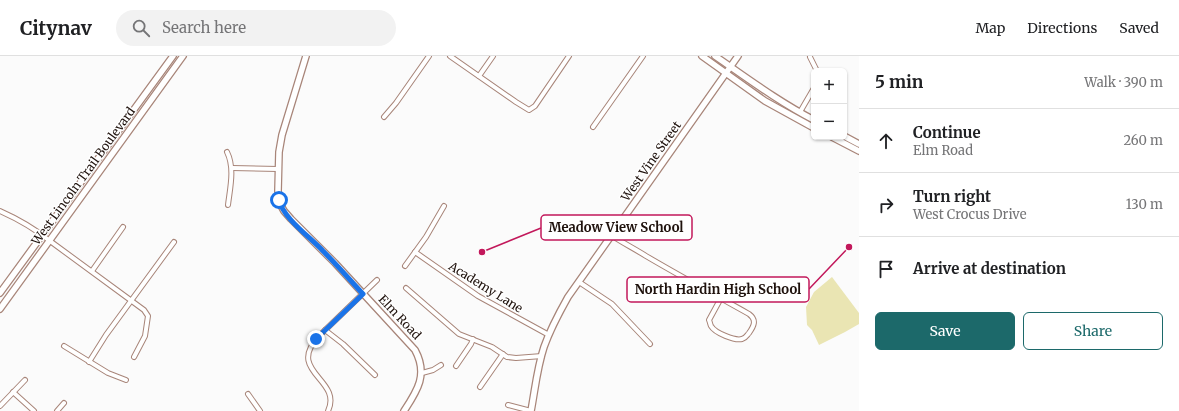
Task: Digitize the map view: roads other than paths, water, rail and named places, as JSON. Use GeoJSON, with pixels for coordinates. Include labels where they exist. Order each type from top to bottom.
{"type":"FeatureCollection","features":[{"type":"Feature","properties":{"kind":"main road","name":"West Lincoln Trail Boulevard"},"geometry":{"type":"LineString","coordinates":[[0,293],[173,56]]}},
{"type":"Feature","properties":{"kind":"main road","name":"West Lincoln Trail Boulevard"},"geometry":{"type":"LineString","coordinates":[[0,309],[183,56]]}},
{"type":"Feature","properties":{"kind":"main road","name":"Elm Road"},"geometry":{"type":"LineString","coordinates":[[306,56],[279,146],[279,202],[291,219],[335,263],[412,346],[419,358],[422,372]]}},
{"type":"Feature","properties":{"kind":"main road"},"geometry":{"type":"LineString","coordinates":[[702,56],[765,101],[811,126]]}},
{"type":"Feature","properties":{"kind":"main road"},"geometry":{"type":"LineString","coordinates":[[715,56],[766,91],[811,118]]}},
{"type":"Feature","properties":{"kind":"main road","name":"West Vine Street"},"geometry":{"type":"LineString","coordinates":[[531,411],[542,356],[548,335],[560,311],[738,56]]}},
{"type":"Feature","properties":{"kind":"main road"},"geometry":{"type":"LineString","coordinates":[[847,138],[859,144]]}},
{"type":"Feature","properties":{"kind":"main road"},"geometry":{"type":"LineString","coordinates":[[838,140],[859,151]]}},
{"type":"Feature","properties":{"kind":"main road"},"geometry":{"type":"LineString","coordinates":[[404,411],[417,391],[422,377],[422,372]]}},
{"type":"Feature","properties":{"kind":"street"},"geometry":{"type":"LineString","coordinates":[[384,117],[396,103],[429,56]]}},
{"type":"Feature","properties":{"kind":"street"},"geometry":{"type":"LineString","coordinates":[[450,56],[527,109],[531,109],[535,106],[569,56]]}},
{"type":"Feature","properties":{"kind":"street"},"geometry":{"type":"LineString","coordinates":[[479,76],[493,56]]}},
{"type":"Feature","properties":{"kind":"street"},"geometry":{"type":"LineString","coordinates":[[593,127],[643,56]]}},
{"type":"Feature","properties":{"kind":"street"},"geometry":{"type":"LineString","coordinates":[[810,57],[816,68]]}},
{"type":"Feature","properties":{"kind":"street"},"geometry":{"type":"LineString","coordinates":[[800,112],[811,93]]}},
{"type":"Feature","properties":{"kind":"street"},"geometry":{"type":"LineString","coordinates":[[227,152],[232,168],[228,205]]}},
{"type":"Feature","properties":{"kind":"street"},"geometry":{"type":"LineString","coordinates":[[232,168],[278,169]]}},
{"type":"Feature","properties":{"kind":"street"},"geometry":{"type":"LineString","coordinates":[[404,266],[426,237],[444,206]]}},
{"type":"Feature","properties":{"kind":"street"},"geometry":{"type":"LineString","coordinates":[[0,211],[23,222],[42,235],[144,310],[148,316],[145,336],[134,357]]}},
{"type":"Feature","properties":{"kind":"street"},"geometry":{"type":"LineString","coordinates":[[92,271],[124,227]]}},
{"type":"Feature","properties":{"kind":"street"},"geometry":{"type":"LineString","coordinates":[[611,236],[672,272],[721,298],[752,316],[754,319],[753,327],[745,337],[738,340],[726,336],[711,326],[709,320],[721,298]]}},
{"type":"Feature","properties":{"kind":"street"},"geometry":{"type":"LineString","coordinates":[[89,362],[106,335],[174,242]]}},
{"type":"Feature","properties":{"kind":"street","name":"Academy Lane"},"geometry":{"type":"LineString","coordinates":[[415,252],[478,296],[548,335]]}},
{"type":"Feature","properties":{"kind":"street"},"geometry":{"type":"LineString","coordinates":[[328,411],[331,401],[330,393],[311,368],[308,357],[312,346],[316,339],[377,280]]}},
{"type":"Feature","properties":{"kind":"street"},"geometry":{"type":"LineString","coordinates":[[579,282],[612,304],[650,344]]}},
{"type":"Feature","properties":{"kind":"street"},"geometry":{"type":"LineString","coordinates":[[406,288],[458,334],[492,347],[508,357],[516,358],[542,356]]}},
{"type":"Feature","properties":{"kind":"street"},"geometry":{"type":"LineString","coordinates":[[325,330],[343,344],[374,375]]}},
{"type":"Feature","properties":{"kind":"street"},"geometry":{"type":"LineString","coordinates":[[456,366],[473,339]]}},
{"type":"Feature","properties":{"kind":"street"},"geometry":{"type":"LineString","coordinates":[[64,346],[108,373],[126,380]]}},
{"type":"Feature","properties":{"kind":"street"},"geometry":{"type":"LineString","coordinates":[[480,387],[503,354]]}},
{"type":"Feature","properties":{"kind":"street"},"geometry":{"type":"LineString","coordinates":[[422,372],[433,370],[441,365]]}},
{"type":"Feature","properties":{"kind":"street"},"geometry":{"type":"LineString","coordinates":[[0,406],[25,380]]}},
{"type":"Feature","properties":{"kind":"street"},"geometry":{"type":"LineString","coordinates":[[13,392],[34,411]]}},
{"type":"Feature","properties":{"kind":"street"},"geometry":{"type":"LineString","coordinates":[[248,394],[260,411]]}},
{"type":"Feature","properties":{"kind":"street"},"geometry":{"type":"LineString","coordinates":[[57,411],[64,403]]}},
{"type":"Feature","properties":{"kind":"street"},"geometry":{"type":"LineString","coordinates":[[508,405],[531,411]]}},
{"type":"Feature","properties":{"kind":"place","name":"North Hardin High School"},"geometry":{"type":"Point","coordinates":[849,247]}},
{"type":"Feature","properties":{"kind":"place","name":"Meadow View School"},"geometry":{"type":"Point","coordinates":[482,252]}}]}
